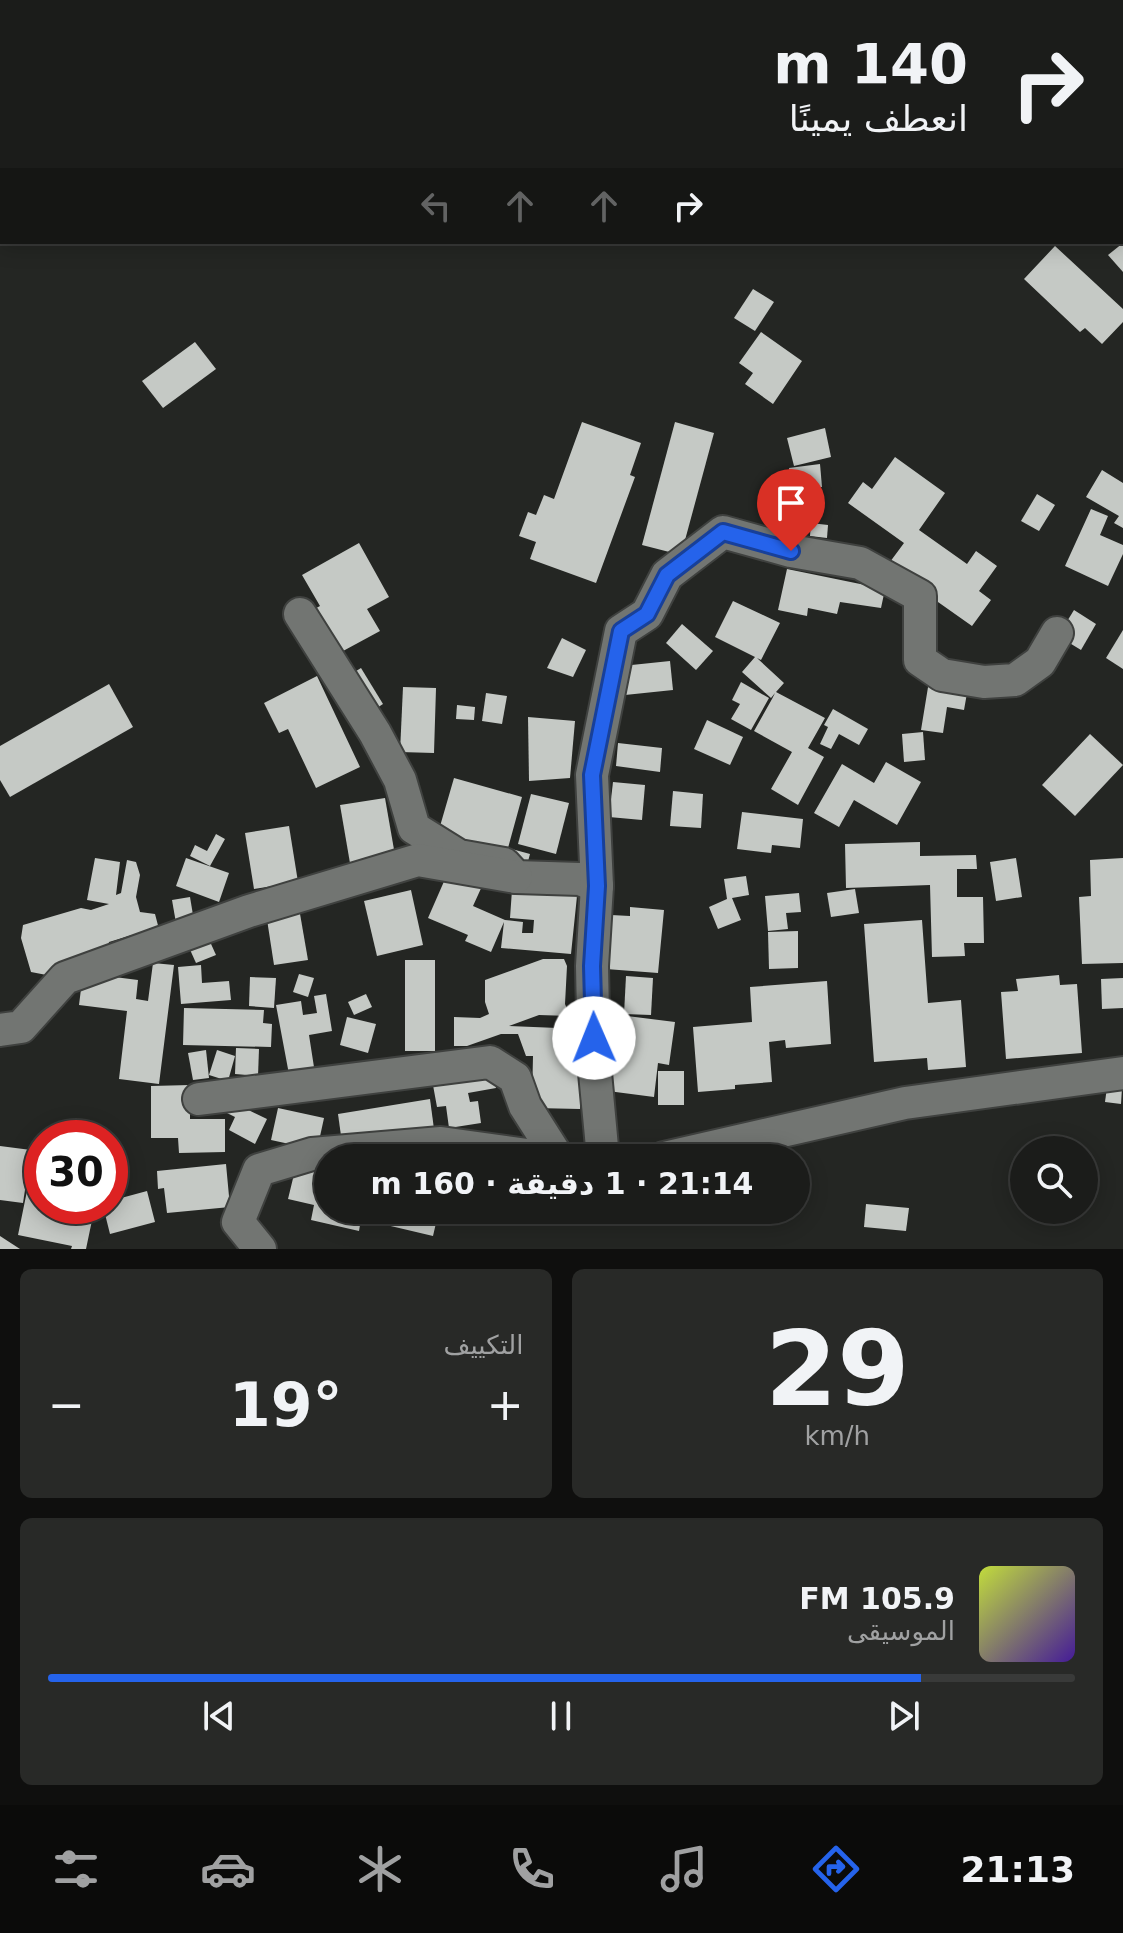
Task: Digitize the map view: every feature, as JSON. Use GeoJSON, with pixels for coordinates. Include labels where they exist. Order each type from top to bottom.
{"type":"FeatureCollection","features":[{"type":"Feature","properties":{"kind":"street"},"geometry":{"type":"LineString","coordinates":[[602,1144],[594,1062],[592,966],[597,886],[592,775],[621,631],[647,614],[667,575],[723,532],[791,551],[860,563],[920,596],[920,660],[942,675],[984,682],[1015,680],[1040,662],[1057,633]]}},
{"type":"Feature","properties":{"kind":"street"},"geometry":{"type":"LineString","coordinates":[[300,614],[375,733],[400,780],[414,828],[459,856],[504,864],[516,877]]}},
{"type":"Feature","properties":{"kind":"street"},"geometry":{"type":"LineString","coordinates":[[0,1030],[21,1027],[65,978],[237,915],[418,860],[516,877],[580,879],[597,886]]}},
{"type":"Feature","properties":{"kind":"street"},"geometry":{"type":"LineString","coordinates":[[199,1099],[490,1062],[515,1078],[525,1106],[549,1144]]}},
{"type":"Feature","properties":{"kind":"street"},"geometry":{"type":"LineString","coordinates":[[725,1144],[905,1103],[1123,1073]]}},
{"type":"Feature","properties":{"kind":"street"},"geometry":{"type":"LineString","coordinates":[[260,1249],[238,1222],[259,1170],[314,1154]]}},
{"type":"Feature","properties":{"kind":"building"},"geometry":{"type":"Polygon","coordinates":[[[1123,244],[1123,272],[1108,255],[1123,244]]]}},
{"type":"Feature","properties":{"kind":"building"},"geometry":{"type":"Polygon","coordinates":[[[1055,246],[1123,309],[1123,322],[1102,344],[1085,328],[1080,332],[1024,279],[1055,246]]]}},
{"type":"Feature","properties":{"kind":"building"},"geometry":{"type":"Polygon","coordinates":[[[753,289],[774,302],[755,331],[734,318],[753,289]]]}},
{"type":"Feature","properties":{"kind":"building"},"geometry":{"type":"Polygon","coordinates":[[[761,332],[802,361],[773,404],[745,384],[753,373],[739,363],[761,332]]]}},
{"type":"Feature","properties":{"kind":"building"},"geometry":{"type":"Polygon","coordinates":[[[195,342],[216,369],[163,408],[142,381],[195,342]]]}},
{"type":"Feature","properties":{"kind":"building"},"geometry":{"type":"Polygon","coordinates":[[[582,422],[641,443],[630,475],[635,477],[596,583],[530,559],[536,542],[519,536],[528,512],[536,515],[544,495],[554,499],[582,422]]]}},
{"type":"Feature","properties":{"kind":"building"},"geometry":{"type":"Polygon","coordinates":[[[675,422],[714,433],[681,555],[642,545],[675,422]]]}},
{"type":"Feature","properties":{"kind":"building"},"geometry":{"type":"Polygon","coordinates":[[[825,428],[831,457],[794,466],[787,438],[825,428]]]}},
{"type":"Feature","properties":{"kind":"building"},"geometry":{"type":"Polygon","coordinates":[[[895,457],[945,493],[919,530],[967,564],[976,551],[997,566],[979,591],[991,600],[972,626],[887,566],[904,543],[848,503],[863,482],[872,489],[895,457]]]}},
{"type":"Feature","properties":{"kind":"building"},"geometry":{"type":"Polygon","coordinates":[[[820,464],[822,487],[792,491],[789,468],[820,464]]]}},
{"type":"Feature","properties":{"kind":"building"},"geometry":{"type":"Polygon","coordinates":[[[1102,470],[1123,483],[1123,528],[1114,523],[1119,516],[1086,497],[1102,470]]]}},
{"type":"Feature","properties":{"kind":"building"},"geometry":{"type":"Polygon","coordinates":[[[1037,494],[1055,505],[1039,531],[1021,521],[1037,494]]]}},
{"type":"Feature","properties":{"kind":"building"},"geometry":{"type":"Polygon","coordinates":[[[1091,509],[1108,516],[1100,535],[1123,545],[1123,554],[1108,586],[1065,566],[1091,509]]]}},
{"type":"Feature","properties":{"kind":"building"},"geometry":{"type":"Polygon","coordinates":[[[811,523],[828,525],[827,538],[810,536],[811,523]]]}},
{"type":"Feature","properties":{"kind":"building"},"geometry":{"type":"Polygon","coordinates":[[[359,543],[389,597],[367,609],[380,631],[332,657],[307,613],[320,606],[302,575],[359,543]]]}},
{"type":"Feature","properties":{"kind":"building"},"geometry":{"type":"Polygon","coordinates":[[[787,569],[870,586],[887,580],[881,608],[840,602],[837,614],[808,608],[807,616],[778,610],[787,569]]]}},
{"type":"Feature","properties":{"kind":"building"},"geometry":{"type":"Polygon","coordinates":[[[733,601],[780,623],[761,660],[757,658],[784,683],[776,692],[825,718],[808,748],[824,757],[798,805],[771,789],[792,752],[754,731],[775,693],[771,698],[742,672],[755,657],[715,637],[733,601]]]}},
{"type":"Feature","properties":{"kind":"building"},"geometry":{"type":"Polygon","coordinates":[[[1074,610],[1096,624],[1081,650],[1058,636],[1074,610]]]}},
{"type":"Feature","properties":{"kind":"building"},"geometry":{"type":"Polygon","coordinates":[[[682,624],[713,651],[696,670],[666,643],[682,624]]]}},
{"type":"Feature","properties":{"kind":"building"},"geometry":{"type":"Polygon","coordinates":[[[1123,630],[1123,669],[1106,658],[1123,630]]]}},
{"type":"Feature","properties":{"kind":"building"},"geometry":{"type":"Polygon","coordinates":[[[562,638],[586,650],[573,677],[547,668],[562,638]]]}},
{"type":"Feature","properties":{"kind":"building"},"geometry":{"type":"Polygon","coordinates":[[[670,661],[673,690],[625,695],[622,666],[670,661]]]}},
{"type":"Feature","properties":{"kind":"building"},"geometry":{"type":"Polygon","coordinates":[[[361,668],[383,704],[366,715],[343,679],[361,668]]]}},
{"type":"Feature","properties":{"kind":"building"},"geometry":{"type":"Polygon","coordinates":[[[930,675],[969,682],[964,710],[947,707],[943,733],[921,730],[930,675]]]}},
{"type":"Feature","properties":{"kind":"building"},"geometry":{"type":"Polygon","coordinates":[[[317,676],[360,767],[316,788],[288,729],[279,733],[264,703],[317,676]]]}},
{"type":"Feature","properties":{"kind":"building"},"geometry":{"type":"Polygon","coordinates":[[[741,682],[769,698],[751,730],[731,719],[740,704],[732,700],[741,682]]]}},
{"type":"Feature","properties":{"kind":"building"},"geometry":{"type":"Polygon","coordinates":[[[109,684],[133,727],[10,797],[0,780],[0,746],[109,684]]]}},
{"type":"Feature","properties":{"kind":"building"},"geometry":{"type":"Polygon","coordinates":[[[403,687],[436,688],[434,753],[400,752],[403,687]]]}},
{"type":"Feature","properties":{"kind":"building"},"geometry":{"type":"Polygon","coordinates":[[[486,693],[507,696],[502,724],[482,721],[486,693]]]}},
{"type":"Feature","properties":{"kind":"building"},"geometry":{"type":"Polygon","coordinates":[[[457,705],[475,707],[474,720],[456,719],[457,705]]]}},
{"type":"Feature","properties":{"kind":"building"},"geometry":{"type":"Polygon","coordinates":[[[833,709],[868,729],[859,745],[839,734],[831,749],[820,744],[828,727],[824,725],[833,709]]]}},
{"type":"Feature","properties":{"kind":"building"},"geometry":{"type":"Polygon","coordinates":[[[528,717],[575,721],[570,778],[529,781],[528,717]]]}},
{"type":"Feature","properties":{"kind":"building"},"geometry":{"type":"Polygon","coordinates":[[[707,720],[743,737],[730,765],[694,749],[707,720]]]}},
{"type":"Feature","properties":{"kind":"building"},"geometry":{"type":"Polygon","coordinates":[[[923,732],[925,760],[904,762],[902,734],[923,732]]]}},
{"type":"Feature","properties":{"kind":"building"},"geometry":{"type":"Polygon","coordinates":[[[1090,734],[1123,765],[1075,816],[1042,785],[1090,734]]]}},
{"type":"Feature","properties":{"kind":"building"},"geometry":{"type":"Polygon","coordinates":[[[618,743],[662,748],[660,772],[616,766],[618,743]]]}},
{"type":"Feature","properties":{"kind":"building"},"geometry":{"type":"Polygon","coordinates":[[[886,762],[921,782],[897,825],[854,800],[839,827],[814,813],[842,764],[874,783],[886,762]]]}},
{"type":"Feature","properties":{"kind":"building"},"geometry":{"type":"Polygon","coordinates":[[[454,778],[522,797],[508,848],[530,854],[527,865],[436,840],[454,778]]]}},
{"type":"Feature","properties":{"kind":"building"},"geometry":{"type":"Polygon","coordinates":[[[613,782],[645,785],[642,820],[609,817],[613,782]]]}},
{"type":"Feature","properties":{"kind":"building"},"geometry":{"type":"Polygon","coordinates":[[[673,791],[703,794],[701,828],[670,826],[673,791]]]}},
{"type":"Feature","properties":{"kind":"building"},"geometry":{"type":"Polygon","coordinates":[[[531,794],[569,803],[556,854],[518,844],[531,794]]]}},
{"type":"Feature","properties":{"kind":"building"},"geometry":{"type":"Polygon","coordinates":[[[385,798],[396,861],[351,869],[340,805],[385,798]]]}},
{"type":"Feature","properties":{"kind":"building"},"geometry":{"type":"Polygon","coordinates":[[[742,812],[803,819],[800,848],[772,845],[771,853],[737,849],[742,812]]]}},
{"type":"Feature","properties":{"kind":"building"},"geometry":{"type":"Polygon","coordinates":[[[289,826],[298,882],[254,889],[245,833],[289,826]]]}},
{"type":"Feature","properties":{"kind":"building"},"geometry":{"type":"Polygon","coordinates":[[[216,834],[225,839],[210,866],[190,856],[195,845],[207,851],[216,834]]]}},
{"type":"Feature","properties":{"kind":"building"},"geometry":{"type":"Polygon","coordinates":[[[920,842],[920,856],[976,855],[977,869],[957,869],[957,897],[983,897],[984,943],[964,943],[965,956],[932,957],[930,885],[846,888],[845,844],[920,842]]]}},
{"type":"Feature","properties":{"kind":"building"},"geometry":{"type":"Polygon","coordinates":[[[95,858],[120,862],[116,895],[121,893],[127,860],[136,862],[140,875],[136,897],[140,912],[155,914],[160,933],[144,937],[132,935],[109,942],[105,963],[57,977],[31,972],[21,938],[23,925],[81,908],[91,910],[109,904],[87,900],[95,858]]]}},
{"type":"Feature","properties":{"kind":"building"},"geometry":{"type":"Polygon","coordinates":[[[186,858],[229,873],[219,902],[176,886],[186,858]]]}},
{"type":"Feature","properties":{"kind":"building"},"geometry":{"type":"Polygon","coordinates":[[[1016,858],[1022,897],[996,901],[990,862],[1016,858]]]}},
{"type":"Feature","properties":{"kind":"building"},"geometry":{"type":"Polygon","coordinates":[[[1123,858],[1123,963],[1082,964],[1079,897],[1091,896],[1090,860],[1123,858]]]}},
{"type":"Feature","properties":{"kind":"building"},"geometry":{"type":"Polygon","coordinates":[[[449,870],[483,884],[473,906],[505,920],[523,922],[522,933],[533,933],[534,920],[510,918],[512,890],[577,896],[571,954],[501,948],[504,922],[491,952],[465,941],[468,935],[428,918],[449,870]]]}},
{"type":"Feature","properties":{"kind":"building"},"geometry":{"type":"Polygon","coordinates":[[[746,876],[749,895],[732,898],[741,920],[718,929],[709,907],[727,899],[724,879],[746,876]]]}},
{"type":"Feature","properties":{"kind":"building"},"geometry":{"type":"Polygon","coordinates":[[[855,889],[859,913],[831,917],[827,893],[855,889]]]}},
{"type":"Feature","properties":{"kind":"building"},"geometry":{"type":"Polygon","coordinates":[[[411,890],[423,945],[377,956],[364,901],[411,890]]]}},
{"type":"Feature","properties":{"kind":"building"},"geometry":{"type":"Polygon","coordinates":[[[799,893],[801,912],[786,913],[788,929],[768,931],[765,896],[799,893]]]}},
{"type":"Feature","properties":{"kind":"building"},"geometry":{"type":"Polygon","coordinates":[[[190,897],[194,921],[176,923],[172,900],[190,897]]]}},
{"type":"Feature","properties":{"kind":"building"},"geometry":{"type":"Polygon","coordinates":[[[630,907],[664,910],[658,973],[606,969],[611,915],[630,916],[630,907]]]}},
{"type":"Feature","properties":{"kind":"building"},"geometry":{"type":"Polygon","coordinates":[[[299,908],[308,960],[274,965],[266,913],[299,908]]]}},
{"type":"Feature","properties":{"kind":"building"},"geometry":{"type":"Polygon","coordinates":[[[922,920],[928,1003],[961,1000],[966,1067],[928,1070],[927,1058],[874,1062],[864,924],[922,920]]]}},
{"type":"Feature","properties":{"kind":"building"},"geometry":{"type":"Polygon","coordinates":[[[798,931],[798,968],[769,969],[768,932],[798,931]]]}},
{"type":"Feature","properties":{"kind":"building"},"geometry":{"type":"Polygon","coordinates":[[[207,935],[216,955],[196,963],[187,943],[207,935]]]}},
{"type":"Feature","properties":{"kind":"building"},"geometry":{"type":"Polygon","coordinates":[[[543,959],[564,959],[567,966],[565,1004],[570,1016],[539,1015],[509,1026],[582,1029],[580,1109],[535,1108],[532,1100],[533,1056],[526,1056],[518,1034],[501,1034],[467,1046],[454,1046],[454,1017],[480,1018],[489,1014],[485,1002],[485,980],[543,959]]]}},
{"type":"Feature","properties":{"kind":"building"},"geometry":{"type":"Polygon","coordinates":[[[405,960],[435,960],[435,1051],[405,1051],[405,960]]]}},
{"type":"Feature","properties":{"kind":"building"},"geometry":{"type":"Polygon","coordinates":[[[153,963],[174,965],[159,1084],[119,1079],[127,1011],[79,1005],[83,973],[138,980],[136,999],[148,1001],[153,963]]]}},
{"type":"Feature","properties":{"kind":"building"},"geometry":{"type":"Polygon","coordinates":[[[201,965],[202,983],[229,981],[231,1000],[181,1004],[178,967],[201,965]]]}},
{"type":"Feature","properties":{"kind":"building"},"geometry":{"type":"Polygon","coordinates":[[[299,974],[314,978],[308,997],[293,992],[299,974]]]}},
{"type":"Feature","properties":{"kind":"building"},"geometry":{"type":"Polygon","coordinates":[[[1059,975],[1060,985],[1077,984],[1082,1053],[1006,1059],[1001,992],[1018,991],[1016,979],[1059,975]]]}},
{"type":"Feature","properties":{"kind":"building"},"geometry":{"type":"Polygon","coordinates":[[[626,976],[653,978],[651,1015],[624,1014],[626,976]]]}},
{"type":"Feature","properties":{"kind":"building"},"geometry":{"type":"Polygon","coordinates":[[[250,977],[276,978],[274,1008],[249,1006],[250,977]]]}},
{"type":"Feature","properties":{"kind":"building"},"geometry":{"type":"Polygon","coordinates":[[[1123,978],[1123,1008],[1102,1009],[1101,979],[1123,978]]]}},
{"type":"Feature","properties":{"kind":"building"},"geometry":{"type":"Polygon","coordinates":[[[827,981],[831,1044],[786,1048],[785,1040],[769,1042],[772,1082],[698,1092],[693,1027],[752,1022],[750,987],[827,981]]]}},
{"type":"Feature","properties":{"kind":"building"},"geometry":{"type":"Polygon","coordinates":[[[326,994],[332,1031],[309,1035],[316,1080],[291,1085],[276,1005],[301,1001],[303,1015],[317,1013],[314,996],[326,994]]]}},
{"type":"Feature","properties":{"kind":"building"},"geometry":{"type":"Polygon","coordinates":[[[366,994],[372,1007],[354,1015],[348,1002],[366,994]]]}},
{"type":"Feature","properties":{"kind":"building"},"geometry":{"type":"Polygon","coordinates":[[[184,1008],[264,1010],[263,1023],[272,1024],[271,1047],[183,1045],[184,1008]]]}},
{"type":"Feature","properties":{"kind":"building"},"geometry":{"type":"Polygon","coordinates":[[[619,1015],[675,1022],[669,1065],[658,1063],[654,1097],[608,1091],[619,1015]]]}},
{"type":"Feature","properties":{"kind":"building"},"geometry":{"type":"Polygon","coordinates":[[[347,1017],[376,1024],[368,1053],[340,1045],[347,1017]]]}},
{"type":"Feature","properties":{"kind":"building"},"geometry":{"type":"Polygon","coordinates":[[[236,1048],[259,1049],[258,1076],[235,1074],[236,1048]]]}},
{"type":"Feature","properties":{"kind":"building"},"geometry":{"type":"Polygon","coordinates":[[[489,1048],[496,1088],[468,1093],[470,1102],[478,1101],[481,1123],[449,1128],[446,1106],[437,1107],[428,1058],[489,1048]]]}},
{"type":"Feature","properties":{"kind":"building"},"geometry":{"type":"Polygon","coordinates":[[[206,1050],[209,1078],[193,1080],[188,1053],[206,1050]]]}},
{"type":"Feature","properties":{"kind":"building"},"geometry":{"type":"Polygon","coordinates":[[[217,1050],[235,1056],[228,1081],[209,1075],[217,1050]]]}},
{"type":"Feature","properties":{"kind":"building"},"geometry":{"type":"Polygon","coordinates":[[[658,1071],[684,1071],[684,1105],[658,1105],[658,1071]]]}},
{"type":"Feature","properties":{"kind":"building"},"geometry":{"type":"Polygon","coordinates":[[[190,1085],[190,1119],[225,1119],[225,1152],[179,1153],[178,1138],[151,1138],[151,1086],[190,1085]]]}},
{"type":"Feature","properties":{"kind":"building"},"geometry":{"type":"Polygon","coordinates":[[[1107,1087],[1122,1088],[1121,1104],[1105,1102],[1107,1087]]]}},
{"type":"Feature","properties":{"kind":"building"},"geometry":{"type":"Polygon","coordinates":[[[430,1099],[434,1129],[342,1143],[338,1114],[430,1099]]]}},
{"type":"Feature","properties":{"kind":"building"},"geometry":{"type":"Polygon","coordinates":[[[230,1101],[267,1119],[255,1144],[229,1130],[235,1117],[225,1112],[230,1101]]]}},
{"type":"Feature","properties":{"kind":"building"},"geometry":{"type":"Polygon","coordinates":[[[278,1108],[324,1118],[318,1144],[314,1144],[314,1149],[271,1140],[278,1108]]]}},
{"type":"Feature","properties":{"kind":"building"},"geometry":{"type":"Polygon","coordinates":[[[0,1146],[24,1149],[23,1203],[0,1200],[0,1146]]]}},
{"type":"Feature","properties":{"kind":"building"},"geometry":{"type":"Polygon","coordinates":[[[226,1164],[230,1207],[167,1213],[164,1188],[158,1189],[157,1171],[226,1164]]]}},
{"type":"Feature","properties":{"kind":"building"},"geometry":{"type":"Polygon","coordinates":[[[296,1166],[314,1170],[314,1205],[288,1199],[296,1166]]]}},
{"type":"Feature","properties":{"kind":"building"},"geometry":{"type":"Polygon","coordinates":[[[147,1191],[155,1222],[110,1234],[108,1224],[128,1224],[128,1196],[147,1191]]]}},
{"type":"Feature","properties":{"kind":"building"},"geometry":{"type":"Polygon","coordinates":[[[866,1204],[909,1208],[906,1231],[864,1227],[866,1204]]]}},
{"type":"Feature","properties":{"kind":"building"},"geometry":{"type":"Polygon","coordinates":[[[24,1206],[24,1224],[91,1224],[86,1249],[71,1249],[72,1246],[18,1235],[24,1206]]]}},
{"type":"Feature","properties":{"kind":"building"},"geometry":{"type":"Polygon","coordinates":[[[328,1224],[360,1224],[359,1231],[328,1224]]]}},
{"type":"Feature","properties":{"kind":"building"},"geometry":{"type":"Polygon","coordinates":[[[382,1224],[436,1224],[433,1236],[382,1224]]]}},
{"type":"Feature","properties":{"kind":"building"},"geometry":{"type":"Polygon","coordinates":[[[0,1236],[20,1249],[0,1249],[0,1236]]]}},
{"type":"Feature","properties":{"kind":"route"},"geometry":{"type":"LineString","coordinates":[[594,1038],[592,966],[597,886],[592,775],[621,631],[647,614],[667,575],[723,532],[791,551]]}}]}
